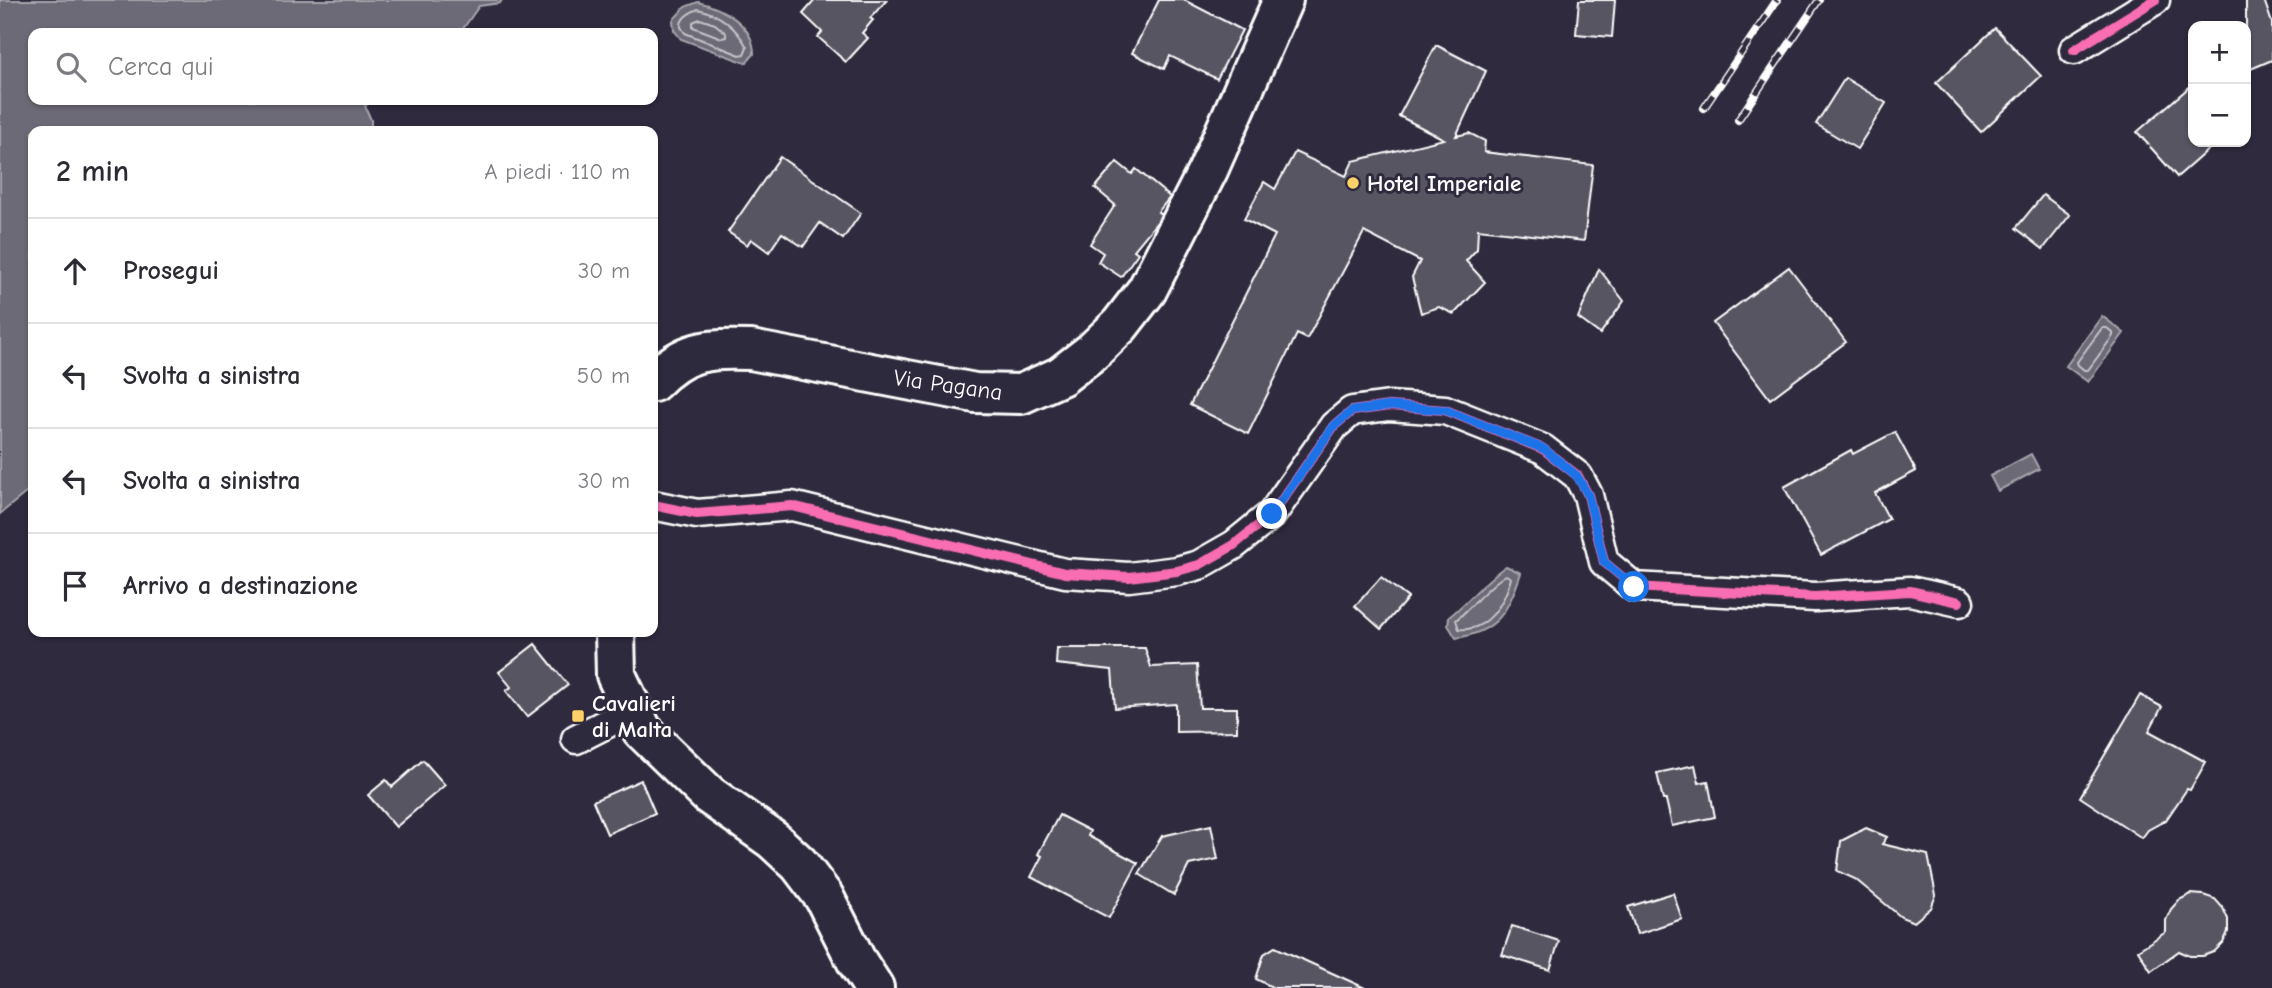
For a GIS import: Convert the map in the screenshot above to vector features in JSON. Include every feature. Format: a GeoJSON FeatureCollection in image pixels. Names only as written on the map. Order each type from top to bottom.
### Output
{"type":"FeatureCollection","features":[{"type":"Feature","properties":{"kind":"main road","name":"Via Pagana"},"geometry":{"type":"LineString","coordinates":[[658,378],[685,356],[720,349],[751,350],[975,393],[1021,394],[1061,376],[1093,352],[1120,326],[1147,290],[1208,170],[1283,0]]}},
{"type":"Feature","properties":{"kind":"main road"},"geometry":{"type":"LineString","coordinates":[[615,637],[616,676],[642,730],[709,794],[773,840],[799,864],[824,897],[856,960],[874,988]]}},
{"type":"Feature","properties":{"kind":"street"},"geometry":{"type":"LineString","coordinates":[[2074,50],[2155,0]]}},
{"type":"Feature","properties":{"kind":"street"},"geometry":{"type":"LineString","coordinates":[[658,506],[698,514],[792,506],[1065,573],[1129,577],[1177,571],[1199,565],[1234,545],[1272,514],[1334,426],[1352,411],[1389,406],[1445,410],[1544,449],[1577,476],[1588,495],[1604,562],[1634,587],[1815,597],[1910,591],[1959,602]]}},
{"type":"Feature","properties":{"kind":"street"},"geometry":{"type":"LineString","coordinates":[[576,739],[633,709]]}},
{"type":"Feature","properties":{"kind":"water"},"geometry":{"type":"Polygon","coordinates":[[[0,0],[502,0],[500,3],[479,6],[464,28],[28,28],[28,105],[366,105],[371,126],[28,126],[28,491],[0,514],[0,0]]]}},
{"type":"Feature","properties":{"kind":"water"},"geometry":{"type":"Polygon","coordinates":[[[698,2],[727,13],[743,26],[753,44],[754,54],[746,63],[681,39],[674,30],[673,20],[685,7],[698,2]]]}},
{"type":"Feature","properties":{"kind":"water"},"geometry":{"type":"Polygon","coordinates":[[[2102,316],[2124,333],[2088,382],[2066,366],[2102,316]]]}},
{"type":"Feature","properties":{"kind":"water"},"geometry":{"type":"Polygon","coordinates":[[[2031,454],[2039,469],[1998,491],[1990,476],[2031,454]]]}},
{"type":"Feature","properties":{"kind":"water"},"geometry":{"type":"Polygon","coordinates":[[[1506,566],[1521,573],[1512,598],[1500,617],[1482,631],[1456,638],[1448,625],[1449,617],[1506,566]]]}},
{"type":"Feature","properties":{"kind":"building"},"geometry":{"type":"Polygon","coordinates":[[[815,0],[887,0],[870,18],[873,20],[862,33],[868,38],[846,62],[818,37],[822,32],[803,14],[815,0]]]}},
{"type":"Feature","properties":{"kind":"building"},"geometry":{"type":"Polygon","coordinates":[[[1159,0],[1184,0],[1242,30],[1217,79],[1170,56],[1164,69],[1132,53],[1159,0]]]}},
{"type":"Feature","properties":{"kind":"building"},"geometry":{"type":"Polygon","coordinates":[[[1579,0],[1615,0],[1612,37],[1576,34],[1579,0]]]}},
{"type":"Feature","properties":{"kind":"building"},"geometry":{"type":"Polygon","coordinates":[[[2246,0],[2264,0],[2272,23],[2272,60],[2251,69],[2251,21],[2246,21],[2246,0]]]}},
{"type":"Feature","properties":{"kind":"building"},"geometry":{"type":"Polygon","coordinates":[[[1995,28],[2041,76],[1981,132],[1936,83],[1995,28]]]}},
{"type":"Feature","properties":{"kind":"building"},"geometry":{"type":"Polygon","coordinates":[[[1436,45],[1486,71],[1456,136],[1469,133],[1485,141],[1484,152],[1593,165],[1584,241],[1478,229],[1477,249],[1466,261],[1485,282],[1454,314],[1439,307],[1421,313],[1412,277],[1420,261],[1364,232],[1307,339],[1297,334],[1248,434],[1190,405],[1275,235],[1244,219],[1264,182],[1275,189],[1295,152],[1346,176],[1353,161],[1444,139],[1399,116],[1436,45]]]}},
{"type":"Feature","properties":{"kind":"building"},"geometry":{"type":"Polygon","coordinates":[[[1845,78],[1886,103],[1857,149],[1816,124],[1845,78]]]}},
{"type":"Feature","properties":{"kind":"building"},"geometry":{"type":"Polygon","coordinates":[[[2188,88],[2188,147],[2211,147],[2177,177],[2137,132],[2188,88]]]}},
{"type":"Feature","properties":{"kind":"building"},"geometry":{"type":"Polygon","coordinates":[[[780,157],[861,213],[843,239],[820,223],[803,247],[782,233],[769,252],[751,239],[747,245],[728,232],[780,157]]]}},
{"type":"Feature","properties":{"kind":"building"},"geometry":{"type":"Polygon","coordinates":[[[1117,162],[1132,174],[1136,169],[1170,197],[1158,212],[1161,214],[1158,221],[1134,250],[1138,253],[1121,277],[1098,262],[1103,253],[1090,244],[1115,205],[1095,188],[1117,162]]]}},
{"type":"Feature","properties":{"kind":"building"},"geometry":{"type":"Polygon","coordinates":[[[2043,195],[2070,215],[2043,249],[2016,228],[2043,195]]]}},
{"type":"Feature","properties":{"kind":"building"},"geometry":{"type":"Polygon","coordinates":[[[1789,267],[1846,342],[1770,399],[1713,323],[1789,267]]]}},
{"type":"Feature","properties":{"kind":"building"},"geometry":{"type":"Polygon","coordinates":[[[1599,269],[1624,301],[1600,334],[1578,318],[1599,269]]]}},
{"type":"Feature","properties":{"kind":"building"},"geometry":{"type":"Polygon","coordinates":[[[1895,432],[1916,471],[1875,493],[1889,519],[1821,555],[1784,487],[1851,450],[1853,454],[1895,432]]]}},
{"type":"Feature","properties":{"kind":"building"},"geometry":{"type":"Polygon","coordinates":[[[1381,577],[1408,598],[1381,629],[1355,606],[1381,577]]]}},
{"type":"Feature","properties":{"kind":"building"},"geometry":{"type":"Polygon","coordinates":[[[535,644],[568,685],[527,717],[506,691],[511,687],[499,672],[535,644]]]}},
{"type":"Feature","properties":{"kind":"building"},"geometry":{"type":"Polygon","coordinates":[[[1057,648],[1145,648],[1151,667],[1197,665],[1200,708],[1237,708],[1237,731],[1176,732],[1176,704],[1115,708],[1112,670],[1056,664],[1057,648]]]}},
{"type":"Feature","properties":{"kind":"building"},"geometry":{"type":"Polygon","coordinates":[[[2140,695],[2162,707],[2149,731],[2206,762],[2190,790],[2187,789],[2166,820],[2148,830],[2142,838],[2080,797],[2140,695]]]}},
{"type":"Feature","properties":{"kind":"building"},"geometry":{"type":"Polygon","coordinates":[[[423,760],[445,785],[396,827],[368,795],[386,780],[392,787],[423,760]]]}},
{"type":"Feature","properties":{"kind":"building"},"geometry":{"type":"Polygon","coordinates":[[[1695,765],[1699,783],[1708,781],[1715,817],[1672,826],[1657,773],[1695,765]]]}},
{"type":"Feature","properties":{"kind":"building"},"geometry":{"type":"Polygon","coordinates":[[[641,780],[655,813],[607,834],[593,801],[641,780]]]}},
{"type":"Feature","properties":{"kind":"building"},"geometry":{"type":"Polygon","coordinates":[[[1059,815],[1090,831],[1088,836],[1138,863],[1109,918],[1031,877],[1042,856],[1038,854],[1059,815]]]}},
{"type":"Feature","properties":{"kind":"building"},"geometry":{"type":"Polygon","coordinates":[[[1211,825],[1218,859],[1189,865],[1174,895],[1139,874],[1162,836],[1211,825]]]}},
{"type":"Feature","properties":{"kind":"building"},"geometry":{"type":"Polygon","coordinates":[[[1866,828],[1887,837],[1882,844],[1928,855],[1936,895],[1931,908],[1914,922],[1901,917],[1855,879],[1837,871],[1841,841],[1866,828]]]}},
{"type":"Feature","properties":{"kind":"building"},"geometry":{"type":"Polygon","coordinates":[[[1673,893],[1682,919],[1637,934],[1628,907],[1673,893]]]}},
{"type":"Feature","properties":{"kind":"building"},"geometry":{"type":"Polygon","coordinates":[[[2191,894],[2215,899],[2223,908],[2228,919],[2228,932],[2223,943],[2214,952],[2203,956],[2190,956],[2179,951],[2151,971],[2138,950],[2166,932],[2166,920],[2171,909],[2179,900],[2191,894]]]}},
{"type":"Feature","properties":{"kind":"building"},"geometry":{"type":"Polygon","coordinates":[[[1512,926],[1559,941],[1550,970],[1502,955],[1512,926]]]}},
{"type":"Feature","properties":{"kind":"building"},"geometry":{"type":"Polygon","coordinates":[[[1275,947],[1365,988],[1274,988],[1256,979],[1264,954],[1275,947]]]}},
{"type":"Feature","properties":{"kind":"railway"},"geometry":{"type":"LineString","coordinates":[[1704,108],[1777,0]]}},
{"type":"Feature","properties":{"kind":"railway"},"geometry":{"type":"LineString","coordinates":[[1738,120],[1819,0]]}},
{"type":"Feature","properties":{"kind":"cycle path"},"geometry":{"type":"LineString","coordinates":[[2074,50],[2155,0]]}},
{"type":"Feature","properties":{"kind":"cycle path"},"geometry":{"type":"LineString","coordinates":[[658,506],[697,514],[792,506],[1065,573],[1129,577],[1177,571],[1199,565],[1234,545],[1272,514],[1334,426],[1352,411],[1389,406],[1445,410],[1543,449],[1578,476],[1588,495],[1604,562],[1634,587],[1815,597],[1910,591],[1959,602]]}},
{"type":"Feature","properties":{"kind":"place","name":"Hotel Imperiale"},"geometry":{"type":"Point","coordinates":[1353,183]}},
{"type":"Feature","properties":{"kind":"place","name":"Cavalieri di Malta"},"geometry":{"type":"Point","coordinates":[578,716]}},
{"type":"Feature","properties":{"kind":"route"},"geometry":{"type":"LineString","coordinates":[[1272,514],[1334,426],[1352,411],[1389,406],[1445,410],[1544,449],[1577,476],[1588,495],[1604,562],[1634,587]]}}]}
